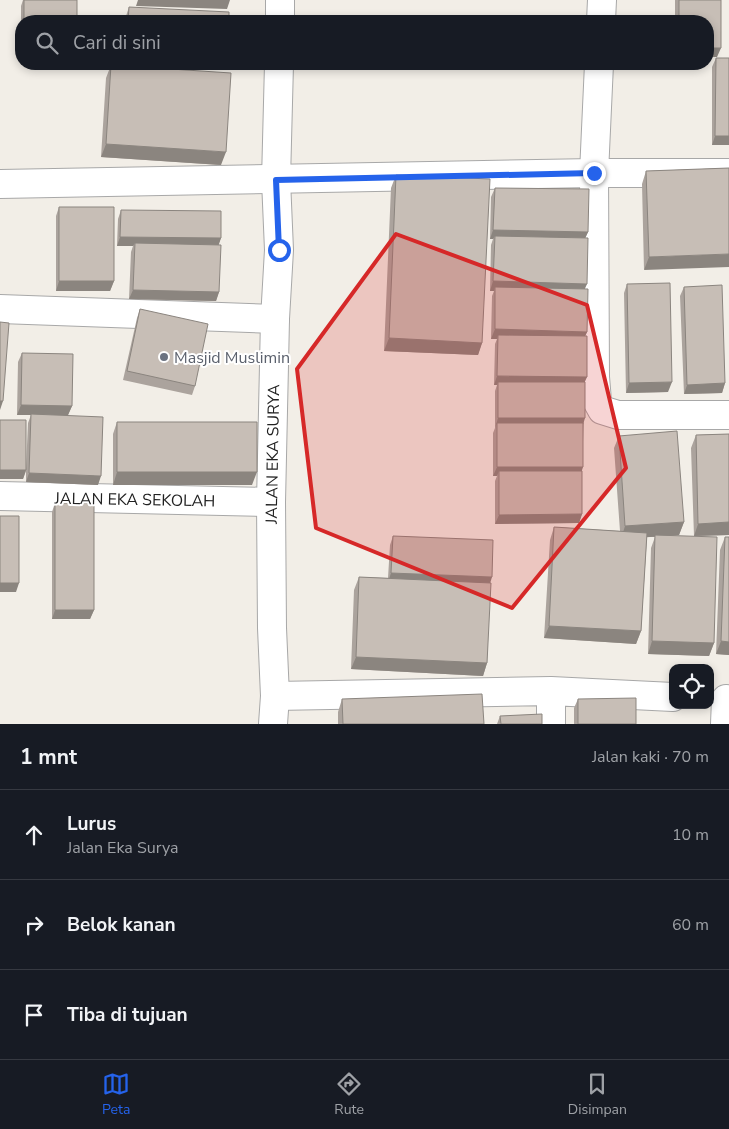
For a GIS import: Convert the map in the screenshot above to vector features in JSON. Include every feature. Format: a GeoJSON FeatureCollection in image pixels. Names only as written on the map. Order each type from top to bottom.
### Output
{"type":"FeatureCollection","features":[{"type":"Feature","properties":{"kind":"street"},"geometry":{"type":"LineString","coordinates":[[280,0],[280,15]]}},
{"type":"Feature","properties":{"kind":"street"},"geometry":{"type":"LineString","coordinates":[[601,15],[602,0]]}},
{"type":"Feature","properties":{"kind":"street","name":"JALAN EKA SURYA"},"geometry":{"type":"LineString","coordinates":[[273,724],[275,696],[272,628],[271,502],[275,319],[279,250],[276,180],[279,70]]}},
{"type":"Feature","properties":{"kind":"street"},"geometry":{"type":"LineString","coordinates":[[599,70],[594,173],[595,378],[597,400],[602,410],[618,415],[729,415]]}},
{"type":"Feature","properties":{"kind":"street"},"geometry":{"type":"LineString","coordinates":[[0,184],[594,173],[729,173]]}},
{"type":"Feature","properties":{"kind":"street"},"geometry":{"type":"LineString","coordinates":[[0,309],[275,319]]}},
{"type":"Feature","properties":{"kind":"street","name":"JALAN EKA SEKOLAH"},"geometry":{"type":"LineString","coordinates":[[0,496],[271,502]]}},
{"type":"Feature","properties":{"kind":"street"},"geometry":{"type":"LineString","coordinates":[[275,696],[551,691],[669,697]]}},
{"type":"Feature","properties":{"kind":"street"},"geometry":{"type":"LineString","coordinates":[[551,691],[551,724]]}},
{"type":"Feature","properties":{"kind":"highlighted area"},"geometry":{"type":"Polygon","coordinates":[[[396,234],[587,305],[626,468],[512,608],[316,528],[297,369],[396,234]]]}},
{"type":"Feature","properties":{"kind":"building"},"geometry":{"type":"Polygon","coordinates":[[[24,0],[77,0],[77,15],[24,15],[24,0]]]}},
{"type":"Feature","properties":{"kind":"building"},"geometry":{"type":"Polygon","coordinates":[[[679,0],[721,0],[721,48],[714,48],[714,15],[679,15],[679,0]]]}},
{"type":"Feature","properties":{"kind":"building"},"geometry":{"type":"Polygon","coordinates":[[[129,7],[229,12],[229,15],[128,15],[129,7]]]}},
{"type":"Feature","properties":{"kind":"building"},"geometry":{"type":"Polygon","coordinates":[[[716,58],[729,58],[729,136],[715,136],[716,58]]]}},
{"type":"Feature","properties":{"kind":"building"},"geometry":{"type":"Polygon","coordinates":[[[111,70],[186,70],[231,73],[226,152],[106,144],[111,70]]]}},
{"type":"Feature","properties":{"kind":"building"},"geometry":{"type":"Polygon","coordinates":[[[729,168],[729,254],[649,257],[646,171],[729,168]]]}},
{"type":"Feature","properties":{"kind":"building"},"geometry":{"type":"Polygon","coordinates":[[[396,175],[490,179],[482,343],[389,338],[396,175]]]}},
{"type":"Feature","properties":{"kind":"building"},"geometry":{"type":"Polygon","coordinates":[[[495,188],[589,189],[588,232],[493,230],[495,188]]]}},
{"type":"Feature","properties":{"kind":"building"},"geometry":{"type":"Polygon","coordinates":[[[59,207],[114,207],[114,281],[59,281],[59,207]]]}},
{"type":"Feature","properties":{"kind":"building"},"geometry":{"type":"Polygon","coordinates":[[[121,210],[221,211],[221,238],[120,237],[121,210]]]}},
{"type":"Feature","properties":{"kind":"building"},"geometry":{"type":"Polygon","coordinates":[[[495,236],[588,238],[587,284],[493,281],[495,236]]]}},
{"type":"Feature","properties":{"kind":"building"},"geometry":{"type":"Polygon","coordinates":[[[135,243],[221,245],[219,292],[133,290],[135,243]]]}},
{"type":"Feature","properties":{"kind":"building"},"geometry":{"type":"Polygon","coordinates":[[[670,283],[672,382],[629,383],[627,284],[670,283]]]}},
{"type":"Feature","properties":{"kind":"building"},"geometry":{"type":"Polygon","coordinates":[[[722,285],[725,383],[687,385],[684,287],[722,285]]]}},
{"type":"Feature","properties":{"kind":"building"},"geometry":{"type":"Polygon","coordinates":[[[495,287],[588,289],[587,332],[495,329],[495,287]]]}},
{"type":"Feature","properties":{"kind":"building","name":"Masjid Muslimin"},"geometry":{"type":"Polygon","coordinates":[[[140,309],[208,324],[195,386],[127,371],[140,309]]]}},
{"type":"Feature","properties":{"kind":"building"},"geometry":{"type":"Polygon","coordinates":[[[0,322],[9,323],[3,401],[0,401],[0,322]]]}},
{"type":"Feature","properties":{"kind":"building"},"geometry":{"type":"Polygon","coordinates":[[[498,335],[587,336],[587,377],[497,376],[498,335]]]}},
{"type":"Feature","properties":{"kind":"building"},"geometry":{"type":"Polygon","coordinates":[[[22,353],[73,354],[72,406],[21,405],[22,353]]]}},
{"type":"Feature","properties":{"kind":"building"},"geometry":{"type":"Polygon","coordinates":[[[498,382],[585,382],[585,418],[498,418],[498,382]]]}},
{"type":"Feature","properties":{"kind":"building"},"geometry":{"type":"Polygon","coordinates":[[[31,414],[103,417],[101,476],[29,473],[31,414]]]}},
{"type":"Feature","properties":{"kind":"building"},"geometry":{"type":"Polygon","coordinates":[[[0,420],[26,420],[26,470],[0,470],[0,420]]]}},
{"type":"Feature","properties":{"kind":"building"},"geometry":{"type":"Polygon","coordinates":[[[117,422],[257,422],[257,472],[117,472],[117,422]]]}},
{"type":"Feature","properties":{"kind":"building"},"geometry":{"type":"Polygon","coordinates":[[[497,423],[583,423],[583,467],[497,467],[497,423]]]}},
{"type":"Feature","properties":{"kind":"building"},"geometry":{"type":"Polygon","coordinates":[[[677,431],[684,522],[625,526],[619,436],[677,431]]]}},
{"type":"Feature","properties":{"kind":"building"},"geometry":{"type":"Polygon","coordinates":[[[729,434],[729,522],[698,524],[696,435],[729,434]]]}},
{"type":"Feature","properties":{"kind":"building"},"geometry":{"type":"Polygon","coordinates":[[[499,471],[582,471],[582,514],[499,515],[499,471]]]}},
{"type":"Feature","properties":{"kind":"building"},"geometry":{"type":"Polygon","coordinates":[[[55,503],[94,503],[94,610],[55,610],[55,503]]]}},
{"type":"Feature","properties":{"kind":"building"},"geometry":{"type":"Polygon","coordinates":[[[0,516],[19,516],[19,583],[0,583],[0,516]]]}},
{"type":"Feature","properties":{"kind":"building"},"geometry":{"type":"Polygon","coordinates":[[[554,527],[647,533],[641,631],[549,626],[554,527]]]}},
{"type":"Feature","properties":{"kind":"building"},"geometry":{"type":"Polygon","coordinates":[[[655,535],[717,537],[714,643],[652,641],[655,535]]]}},
{"type":"Feature","properties":{"kind":"building"},"geometry":{"type":"Polygon","coordinates":[[[393,536],[493,540],[492,577],[391,573],[393,536]]]}},
{"type":"Feature","properties":{"kind":"building"},"geometry":{"type":"Polygon","coordinates":[[[725,537],[729,537],[729,642],[721,641],[725,537]]]}},
{"type":"Feature","properties":{"kind":"building"},"geometry":{"type":"Polygon","coordinates":[[[359,577],[491,583],[487,663],[356,657],[359,577]]]}},
{"type":"Feature","properties":{"kind":"building"},"geometry":{"type":"Polygon","coordinates":[[[482,694],[484,724],[343,724],[342,699],[482,694]]]}},
{"type":"Feature","properties":{"kind":"building"},"geometry":{"type":"Polygon","coordinates":[[[636,698],[636,724],[578,724],[578,699],[636,698]]]}},
{"type":"Feature","properties":{"kind":"building"},"geometry":{"type":"Polygon","coordinates":[[[542,714],[542,724],[501,724],[500,716],[542,714]]]}},
{"type":"Feature","properties":{"kind":"place","name":"Masjid Muslimin"},"geometry":{"type":"Point","coordinates":[164,357]}},
{"type":"Feature","properties":{"kind":"route"},"geometry":{"type":"LineString","coordinates":[[279,250],[276,180],[594,173]]}}]}
